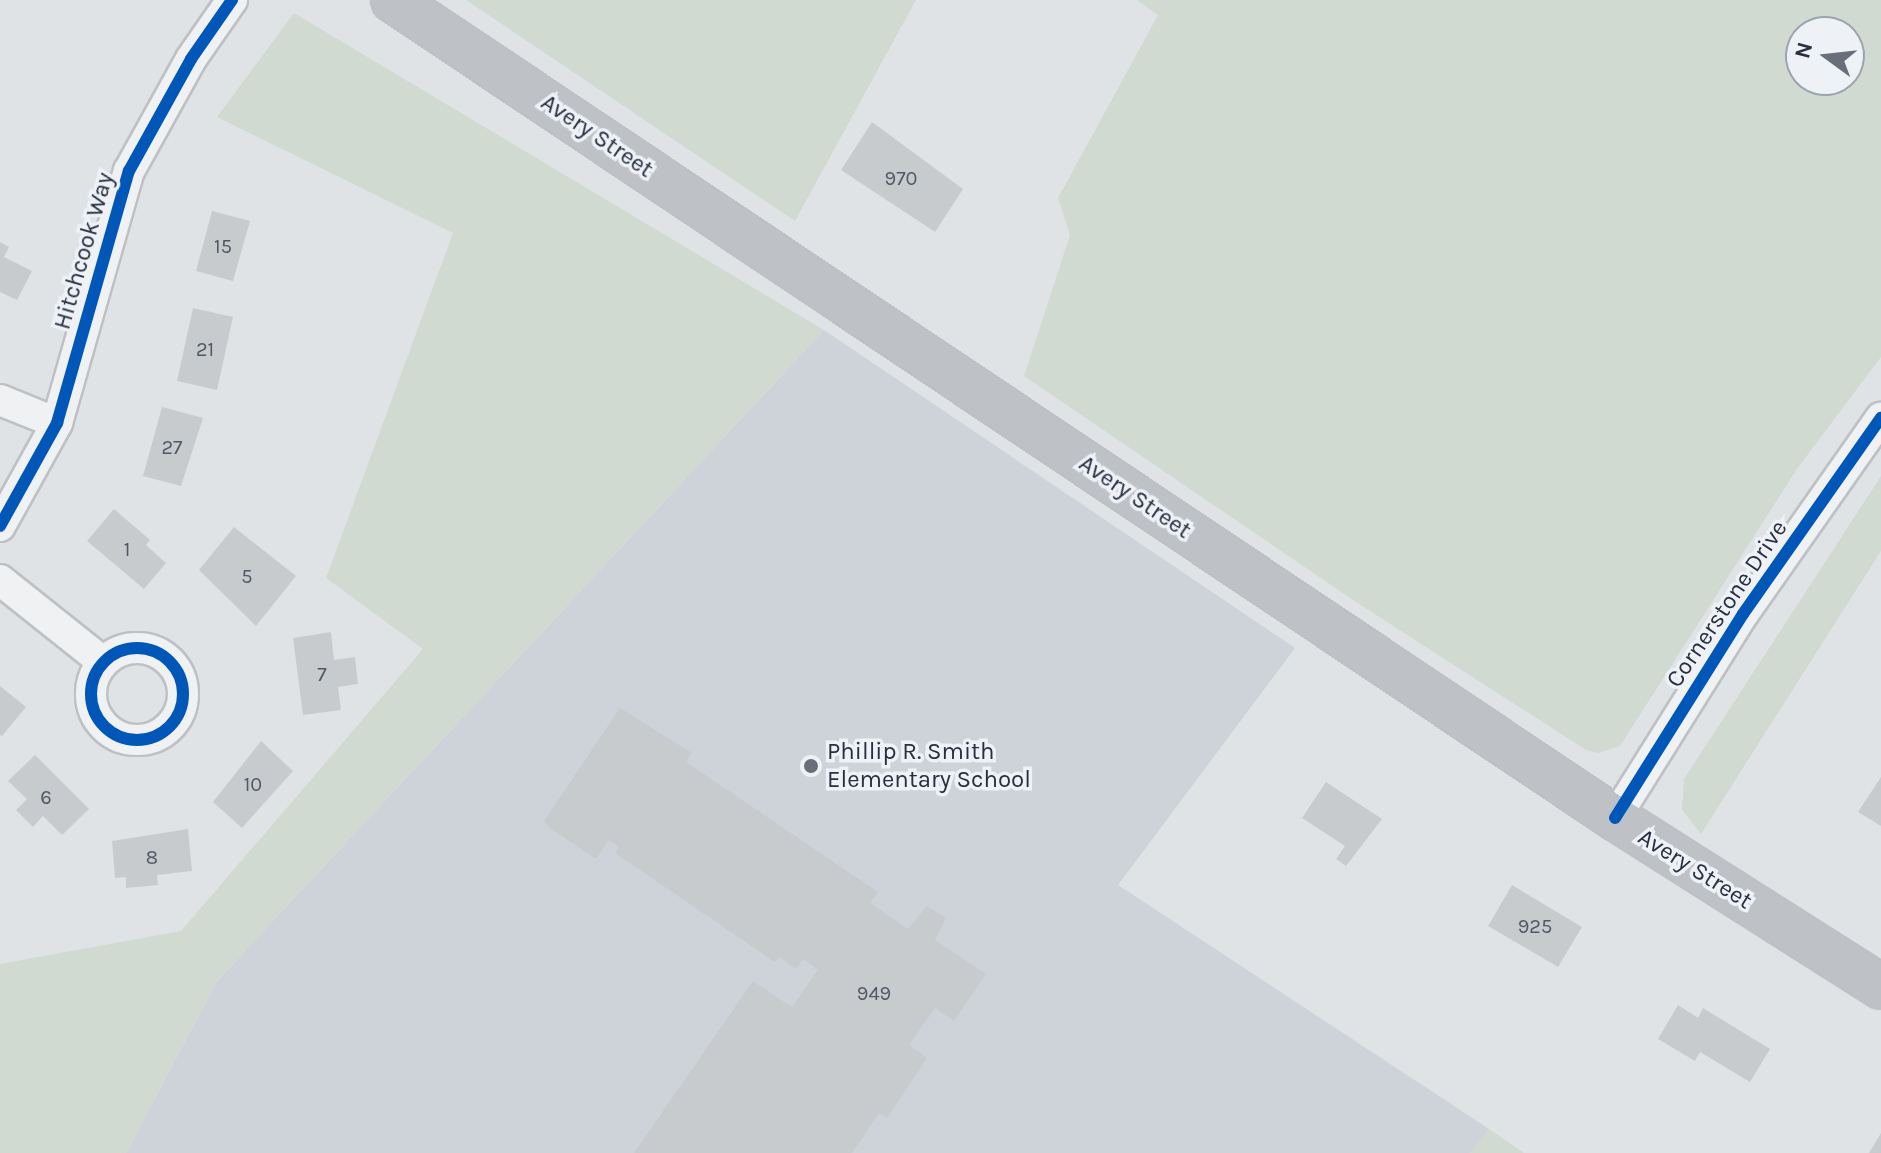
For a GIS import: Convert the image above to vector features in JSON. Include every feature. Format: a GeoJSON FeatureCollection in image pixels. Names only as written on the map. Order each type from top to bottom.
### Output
{"type":"FeatureCollection","features":[{"type":"Feature","properties":{"kind":"main road","name":"Avery Street"},"geometry":{"type":"LineString","coordinates":[[393,0],[1615,818],[1881,987]]}},
{"type":"Feature","properties":{"kind":"street","name":"Hitchcook Way"},"geometry":{"type":"LineString","coordinates":[[0,526],[57,423],[129,171],[191,59],[232,0]]}},
{"type":"Feature","properties":{"kind":"street"},"geometry":{"type":"LineString","coordinates":[[0,400],[57,423]]}},
{"type":"Feature","properties":{"kind":"street","name":"Cornerstone Drive"},"geometry":{"type":"LineString","coordinates":[[1615,818],[1743,614],[1881,418]]}},
{"type":"Feature","properties":{"kind":"street"},"geometry":{"type":"LineString","coordinates":[[0,580],[103,662]]}},
{"type":"Feature","properties":{"kind":"shaded area"},"geometry":{"type":"Polygon","coordinates":[[[466,0],[916,0],[795,221],[466,0]]]}},
{"type":"Feature","properties":{"kind":"shaded area"},"geometry":{"type":"Polygon","coordinates":[[[1137,0],[1881,0],[1881,357],[1797,469],[1620,746],[1598,753],[1586,750],[1356,602],[1024,376],[1070,235],[1058,198],[1158,15],[1137,0]]]}},
{"type":"Feature","properties":{"kind":"shaded area"},"geometry":{"type":"Polygon","coordinates":[[[294,13],[824,330],[217,981],[126,1153],[0,1153],[0,964],[181,931],[423,649],[326,578],[453,233],[217,117],[294,13]]]}},
{"type":"Feature","properties":{"kind":"shaded area","name":"Phillip R. Smith Elementary School"},"geometry":{"type":"Polygon","coordinates":[[[824,330],[1295,648],[1118,885],[1489,1129],[1470,1153],[126,1153],[217,981],[824,330]]]}},
{"type":"Feature","properties":{"kind":"shaded area"},"geometry":{"type":"Polygon","coordinates":[[[1881,476],[1881,551],[1701,834],[1682,810],[1684,779],[1881,476]]]}},
{"type":"Feature","properties":{"kind":"shaded area"},"geometry":{"type":"Polygon","coordinates":[[[1489,1129],[1524,1153],[1470,1153],[1489,1129]]]}},
{"type":"Feature","properties":{"kind":"building"},"geometry":{"type":"Polygon","coordinates":[[[872,122],[963,189],[935,232],[841,170],[872,122]]]}},
{"type":"Feature","properties":{"kind":"building"},"geometry":{"type":"Polygon","coordinates":[[[212,211],[250,221],[233,281],[196,271],[212,211]]]}},
{"type":"Feature","properties":{"kind":"building"},"geometry":{"type":"Polygon","coordinates":[[[0,242],[9,247],[4,257],[32,271],[17,300],[0,292],[0,242]]]}},
{"type":"Feature","properties":{"kind":"building"},"geometry":{"type":"Polygon","coordinates":[[[193,308],[233,317],[217,390],[177,381],[193,308]]]}},
{"type":"Feature","properties":{"kind":"building"},"geometry":{"type":"Polygon","coordinates":[[[162,407],[203,418],[181,486],[143,476],[162,407]]]}},
{"type":"Feature","properties":{"kind":"building"},"geometry":{"type":"Polygon","coordinates":[[[114,509],[150,540],[146,545],[166,563],[144,589],[87,541],[114,509]]]}},
{"type":"Feature","properties":{"kind":"building"},"geometry":{"type":"Polygon","coordinates":[[[234,527],[296,576],[256,626],[199,570],[234,527]]]}},
{"type":"Feature","properties":{"kind":"building"},"geometry":{"type":"Polygon","coordinates":[[[331,632],[334,660],[355,657],[358,684],[338,687],[341,710],[303,715],[293,638],[331,632]]]}},
{"type":"Feature","properties":{"kind":"building"},"geometry":{"type":"Polygon","coordinates":[[[0,686],[26,707],[2,736],[0,735],[0,686]]]}},
{"type":"Feature","properties":{"kind":"building"},"geometry":{"type":"Polygon","coordinates":[[[620,708],[692,753],[686,762],[878,892],[870,903],[908,929],[927,906],[946,918],[935,940],[986,974],[954,1021],[935,1008],[909,1045],[927,1058],[887,1118],[879,1113],[852,1153],[634,1153],[753,981],[792,1007],[818,970],[803,959],[796,969],[779,957],[775,962],[615,853],[619,847],[609,840],[596,859],[544,821],[620,708]]]}},
{"type":"Feature","properties":{"kind":"building"},"geometry":{"type":"Polygon","coordinates":[[[261,741],[293,771],[242,828],[213,802],[261,741]]]}},
{"type":"Feature","properties":{"kind":"building"},"geometry":{"type":"Polygon","coordinates":[[[35,755],[89,809],[62,835],[43,816],[33,827],[16,810],[27,799],[8,781],[35,755]]]}},
{"type":"Feature","properties":{"kind":"building"},"geometry":{"type":"Polygon","coordinates":[[[1881,777],[1881,826],[1858,812],[1881,777]]]}},
{"type":"Feature","properties":{"kind":"building"},"geometry":{"type":"Polygon","coordinates":[[[1326,782],[1382,819],[1346,866],[1336,859],[1345,846],[1302,818],[1326,782]]]}},
{"type":"Feature","properties":{"kind":"building"},"geometry":{"type":"Polygon","coordinates":[[[188,829],[192,871],[157,875],[158,885],[126,888],[126,877],[115,878],[112,841],[188,829]]]}},
{"type":"Feature","properties":{"kind":"building"},"geometry":{"type":"Polygon","coordinates":[[[1512,885],[1582,927],[1558,967],[1488,926],[1512,885]]]}},
{"type":"Feature","properties":{"kind":"building"},"geometry":{"type":"Polygon","coordinates":[[[1678,1005],[1698,1018],[1703,1008],[1770,1049],[1750,1082],[1700,1052],[1695,1061],[1658,1039],[1678,1005]]]}},
{"type":"Feature","properties":{"kind":"building"},"geometry":{"type":"Polygon","coordinates":[[[1881,1133],[1881,1153],[1869,1153],[1881,1133]]]}},
{"type":"Feature","properties":{"kind":"cycle path"},"geometry":{"type":"LineString","coordinates":[[0,526],[57,423],[129,171],[191,59],[232,0]]}},
{"type":"Feature","properties":{"kind":"cycle path"},"geometry":{"type":"LineString","coordinates":[[1615,818],[1743,614],[1881,418]]}},
{"type":"Feature","properties":{"kind":"cycle path"},"geometry":{"type":"LineString","coordinates":[[137,648],[154,652],[169,662],[179,677],[183,694],[179,711],[169,726],[154,736],[137,740],[120,736],[105,726],[95,711],[91,694],[95,677],[105,662],[120,652],[137,648]]}},
{"type":"Feature","properties":{"kind":"place","name":"Phillip R. Smith Elementary School"},"geometry":{"type":"Point","coordinates":[811,766]}}]}
